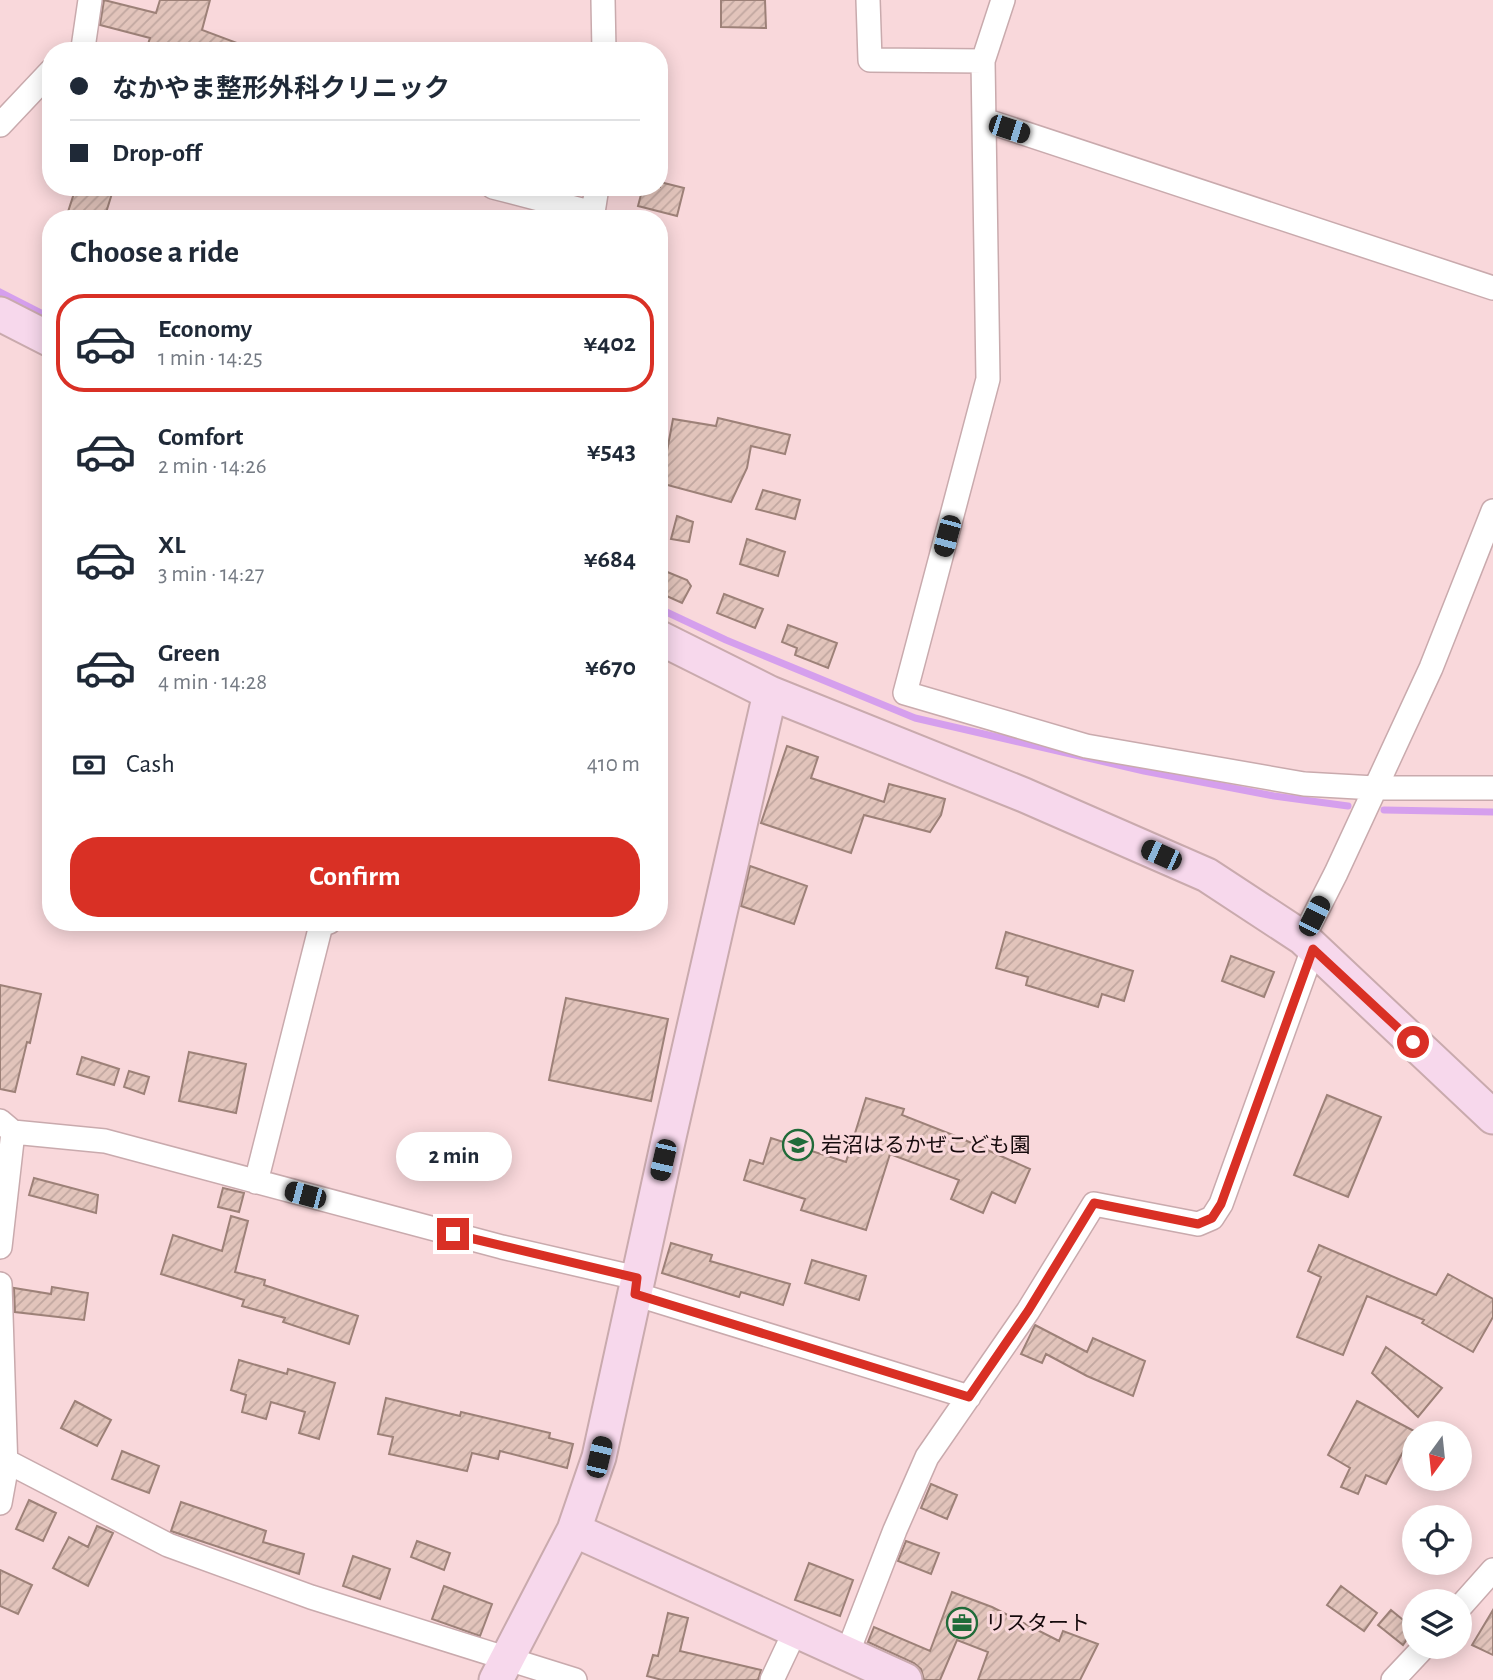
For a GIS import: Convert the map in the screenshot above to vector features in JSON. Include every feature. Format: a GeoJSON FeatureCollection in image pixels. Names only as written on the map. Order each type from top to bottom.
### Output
{"type":"FeatureCollection","features":[{"type":"Feature","properties":{"kind":"street"},"geometry":{"type":"LineString","coordinates":[[86,42],[90,0]]}},
{"type":"Feature","properties":{"kind":"street"},"geometry":{"type":"LineString","coordinates":[[603,0],[604,42]]}},
{"type":"Feature","properties":{"kind":"street"},"geometry":{"type":"LineString","coordinates":[[868,0],[870,60],[983,61]]}},
{"type":"Feature","properties":{"kind":"street"},"geometry":{"type":"LineString","coordinates":[[1003,0],[983,61],[989,379],[905,693],[1086,746],[1304,784],[1375,788],[1493,788]]}},
{"type":"Feature","properties":{"kind":"street"},"geometry":{"type":"LineString","coordinates":[[0,125],[42,81]]}},
{"type":"Feature","properties":{"kind":"street"},"geometry":{"type":"LineString","coordinates":[[984,120],[1493,288]]}},
{"type":"Feature","properties":{"kind":"street"},"geometry":{"type":"LineString","coordinates":[[524,196],[572,210]]}},
{"type":"Feature","properties":{"kind":"street"},"geometry":{"type":"LineString","coordinates":[[0,314],[42,336]]}},
{"type":"Feature","properties":{"kind":"street"},"geometry":{"type":"LineString","coordinates":[[848,1654],[895,1530],[927,1457],[1028,1311],[1094,1203],[1198,1224],[1212,1218],[1221,1204],[1308,944],[1375,788],[1431,668],[1493,513]]}},
{"type":"Feature","properties":{"kind":"street"},"geometry":{"type":"LineString","coordinates":[[668,642],[770,693],[1024,795],[1207,875],[1308,944],[1493,1117]]}},
{"type":"Feature","properties":{"kind":"street"},"geometry":{"type":"LineString","coordinates":[[502,1670],[574,1530],[599,1457],[770,693]]}},
{"type":"Feature","properties":{"kind":"street"},"geometry":{"type":"LineString","coordinates":[[256,1182],[319,931]]}},
{"type":"Feature","properties":{"kind":"street"},"geometry":{"type":"LineString","coordinates":[[0,1247],[7,1127],[105,1141],[502,1247],[636,1286],[969,1397]]}},
{"type":"Feature","properties":{"kind":"street"},"geometry":{"type":"LineString","coordinates":[[0,1284],[6,1461],[0,1503]]}},
{"type":"Feature","properties":{"kind":"street"},"geometry":{"type":"LineString","coordinates":[[6,1461],[168,1545],[502,1670],[575,1680]]}},
{"type":"Feature","properties":{"kind":"street"},"geometry":{"type":"LineString","coordinates":[[574,1530],[905,1680]]}},
{"type":"Feature","properties":{"kind":"street"},"geometry":{"type":"LineString","coordinates":[[1472,1594],[1493,1570]]}},
{"type":"Feature","properties":{"kind":"street"},"geometry":{"type":"LineString","coordinates":[[772,1680],[796,1629]]}},
{"type":"Feature","properties":{"kind":"street"},"geometry":{"type":"LineString","coordinates":[[1393,1680],[1413,1659]]}},
{"type":"Feature","properties":{"kind":"building"},"geometry":{"type":"Polygon","coordinates":[[[104,0],[156,13],[160,0],[210,0],[202,30],[234,42],[149,42],[150,38],[100,25],[104,0]]]}},
{"type":"Feature","properties":{"kind":"building"},"geometry":{"type":"Polygon","coordinates":[[[721,0],[765,0],[766,28],[721,27],[721,0]]]}},
{"type":"Feature","properties":{"kind":"building"},"geometry":{"type":"Polygon","coordinates":[[[668,184],[684,188],[677,216],[668,214],[668,210],[638,206],[641,196],[668,196],[668,184]]]}},
{"type":"Feature","properties":{"kind":"building"},"geometry":{"type":"Polygon","coordinates":[[[73,196],[111,196],[107,210],[69,210],[73,196]]]}},
{"type":"Feature","properties":{"kind":"building"},"geometry":{"type":"Polygon","coordinates":[[[718,418],[790,435],[785,454],[751,446],[747,468],[731,502],[668,485],[668,446],[673,419],[716,426],[718,418]]]}},
{"type":"Feature","properties":{"kind":"building"},"geometry":{"type":"Polygon","coordinates":[[[763,490],[800,500],[795,519],[756,509],[763,490]]]}},
{"type":"Feature","properties":{"kind":"building"},"geometry":{"type":"Polygon","coordinates":[[[677,516],[693,522],[689,542],[671,539],[677,516]]]}},
{"type":"Feature","properties":{"kind":"building"},"geometry":{"type":"Polygon","coordinates":[[[747,539],[785,552],[778,576],[740,564],[747,539]]]}},
{"type":"Feature","properties":{"kind":"building"},"geometry":{"type":"Polygon","coordinates":[[[668,572],[687,580],[691,586],[682,603],[668,597],[668,572]]]}},
{"type":"Feature","properties":{"kind":"building"},"geometry":{"type":"Polygon","coordinates":[[[724,594],[763,609],[755,628],[717,613],[724,594]]]}},
{"type":"Feature","properties":{"kind":"building"},"geometry":{"type":"Polygon","coordinates":[[[788,625],[837,643],[828,668],[795,655],[797,648],[782,642],[788,625]]]}},
{"type":"Feature","properties":{"kind":"building"},"geometry":{"type":"Polygon","coordinates":[[[787,746],[818,757],[811,778],[884,802],[889,784],[945,799],[941,815],[930,832],[864,815],[851,853],[761,823],[787,746]]]}},
{"type":"Feature","properties":{"kind":"building"},"geometry":{"type":"Polygon","coordinates":[[[750,866],[807,886],[794,924],[741,906],[750,866]]]}},
{"type":"Feature","properties":{"kind":"building"},"geometry":{"type":"Polygon","coordinates":[[[1006,932],[1133,971],[1124,1001],[1102,994],[1098,1007],[1026,985],[1028,977],[996,968],[1006,932]]]}},
{"type":"Feature","properties":{"kind":"building"},"geometry":{"type":"Polygon","coordinates":[[[1231,956],[1274,972],[1264,997],[1222,981],[1231,956]]]}},
{"type":"Feature","properties":{"kind":"building"},"geometry":{"type":"Polygon","coordinates":[[[0,985],[41,994],[15,1092],[0,1089],[0,985]]]}},
{"type":"Feature","properties":{"kind":"building"},"geometry":{"type":"Polygon","coordinates":[[[566,998],[668,1019],[651,1101],[549,1080],[566,998]]]}},
{"type":"Feature","properties":{"kind":"building"},"geometry":{"type":"Polygon","coordinates":[[[189,1052],[246,1064],[236,1113],[179,1101],[189,1052]]]}},
{"type":"Feature","properties":{"kind":"building"},"geometry":{"type":"Polygon","coordinates":[[[82,1057],[119,1069],[114,1085],[77,1074],[82,1057]]]}},
{"type":"Feature","properties":{"kind":"building"},"geometry":{"type":"Polygon","coordinates":[[[129,1071],[149,1077],[144,1094],[124,1087],[129,1071]]]}},
{"type":"Feature","properties":{"kind":"building"},"geometry":{"type":"Polygon","coordinates":[[[1327,1095],[1381,1117],[1348,1197],[1294,1175],[1327,1095]]]}},
{"type":"Feature","properties":{"kind":"building"},"geometry":{"type":"Polygon","coordinates":[[[866,1098],[904,1109],[902,1115],[1030,1169],[1015,1203],[992,1192],[983,1213],[951,1199],[959,1180],[890,1154],[866,1230],[801,1210],[805,1199],[744,1180],[750,1160],[763,1164],[771,1138],[846,1162],[866,1098]]]}},
{"type":"Feature","properties":{"kind":"building"},"geometry":{"type":"Polygon","coordinates":[[[34,1178],[98,1195],[96,1213],[29,1195],[34,1178]]]}},
{"type":"Feature","properties":{"kind":"building"},"geometry":{"type":"Polygon","coordinates":[[[223,1188],[244,1193],[239,1212],[218,1207],[223,1188]]]}},
{"type":"Feature","properties":{"kind":"building"},"geometry":{"type":"Polygon","coordinates":[[[231,1216],[248,1221],[235,1272],[265,1280],[264,1285],[358,1316],[349,1344],[283,1322],[285,1318],[242,1306],[244,1300],[161,1274],[173,1235],[222,1251],[231,1216]]]}},
{"type":"Feature","properties":{"kind":"building"},"geometry":{"type":"Polygon","coordinates":[[[671,1243],[712,1255],[710,1261],[790,1284],[783,1305],[741,1292],[739,1297],[662,1273],[671,1243]]]}},
{"type":"Feature","properties":{"kind":"building"},"geometry":{"type":"Polygon","coordinates":[[[1319,1245],[1436,1295],[1448,1274],[1493,1299],[1493,1317],[1473,1352],[1422,1323],[1424,1320],[1367,1296],[1343,1355],[1297,1337],[1321,1277],[1308,1271],[1319,1245]]]}},
{"type":"Feature","properties":{"kind":"building"},"geometry":{"type":"Polygon","coordinates":[[[812,1260],[866,1276],[859,1300],[805,1283],[812,1260]]]}},
{"type":"Feature","properties":{"kind":"building"},"geometry":{"type":"Polygon","coordinates":[[[52,1287],[88,1293],[84,1320],[15,1312],[14,1288],[51,1294],[52,1287]]]}},
{"type":"Feature","properties":{"kind":"building"},"geometry":{"type":"Polygon","coordinates":[[[1035,1325],[1087,1352],[1093,1338],[1145,1361],[1133,1396],[1046,1354],[1042,1363],[1021,1354],[1035,1325]]]}},
{"type":"Feature","properties":{"kind":"building"},"geometry":{"type":"Polygon","coordinates":[[[1386,1347],[1442,1388],[1418,1417],[1372,1373],[1386,1347]]]}},
{"type":"Feature","properties":{"kind":"building"},"geometry":{"type":"Polygon","coordinates":[[[239,1360],[287,1374],[288,1369],[335,1383],[319,1439],[299,1433],[305,1412],[271,1402],[266,1419],[242,1412],[246,1395],[231,1390],[239,1360]]]}},
{"type":"Feature","properties":{"kind":"building"},"geometry":{"type":"Polygon","coordinates":[[[386,1398],[460,1416],[461,1412],[550,1433],[549,1438],[573,1444],[567,1468],[500,1451],[498,1459],[472,1453],[467,1471],[389,1454],[393,1437],[378,1434],[386,1398]]]}},
{"type":"Feature","properties":{"kind":"building"},"geometry":{"type":"Polygon","coordinates":[[[75,1401],[111,1420],[97,1446],[61,1428],[75,1401]]]}},
{"type":"Feature","properties":{"kind":"building"},"geometry":{"type":"Polygon","coordinates":[[[1357,1401],[1402,1425],[1402,1454],[1386,1484],[1366,1475],[1358,1494],[1341,1487],[1350,1468],[1328,1455],[1357,1401]]]}},
{"type":"Feature","properties":{"kind":"building"},"geometry":{"type":"Polygon","coordinates":[[[122,1451],[159,1466],[149,1493],[112,1479],[122,1451]]]}},
{"type":"Feature","properties":{"kind":"building"},"geometry":{"type":"Polygon","coordinates":[[[931,1484],[957,1495],[947,1519],[921,1508],[931,1484]]]}},
{"type":"Feature","properties":{"kind":"building"},"geometry":{"type":"Polygon","coordinates":[[[29,1500],[56,1513],[43,1541],[16,1529],[29,1500]]]}},
{"type":"Feature","properties":{"kind":"building"},"geometry":{"type":"Polygon","coordinates":[[[181,1502],[266,1531],[263,1542],[304,1554],[299,1574],[171,1531],[181,1502]]]}},
{"type":"Feature","properties":{"kind":"building"},"geometry":{"type":"Polygon","coordinates":[[[97,1526],[113,1533],[88,1586],[53,1568],[69,1537],[88,1547],[97,1526]]]}},
{"type":"Feature","properties":{"kind":"building"},"geometry":{"type":"Polygon","coordinates":[[[417,1541],[450,1553],[444,1570],[411,1557],[417,1541]]]}},
{"type":"Feature","properties":{"kind":"building"},"geometry":{"type":"Polygon","coordinates":[[[906,1541],[939,1553],[931,1574],[898,1561],[906,1541]]]}},
{"type":"Feature","properties":{"kind":"building"},"geometry":{"type":"Polygon","coordinates":[[[353,1556],[390,1569],[380,1599],[343,1586],[353,1556]]]}},
{"type":"Feature","properties":{"kind":"building"},"geometry":{"type":"Polygon","coordinates":[[[809,1563],[853,1580],[840,1616],[795,1600],[809,1563]]]}},
{"type":"Feature","properties":{"kind":"building"},"geometry":{"type":"Polygon","coordinates":[[[0,1570],[32,1585],[18,1614],[0,1606],[0,1570]]]}},
{"type":"Feature","properties":{"kind":"building"},"geometry":{"type":"Polygon","coordinates":[[[444,1586],[492,1604],[480,1636],[432,1619],[444,1586]]]}},
{"type":"Feature","properties":{"kind":"building"},"geometry":{"type":"Polygon","coordinates":[[[1341,1586],[1377,1613],[1364,1631],[1327,1605],[1341,1586]]]}},
{"type":"Feature","properties":{"kind":"building"},"geometry":{"type":"Polygon","coordinates":[[[952,1592],[992,1607],[1059,1641],[1063,1631],[1098,1644],[1080,1680],[978,1680],[988,1652],[957,1640],[940,1680],[924,1680],[921,1669],[914,1663],[868,1642],[874,1627],[930,1651],[952,1592]]]}},
{"type":"Feature","properties":{"kind":"building"},"geometry":{"type":"Polygon","coordinates":[[[1391,1610],[1402,1619],[1402,1644],[1378,1625],[1391,1610]]]}},
{"type":"Feature","properties":{"kind":"building"},"geometry":{"type":"Polygon","coordinates":[[[1493,1610],[1493,1655],[1472,1645],[1493,1610]]]}},
{"type":"Feature","properties":{"kind":"building"},"geometry":{"type":"Polygon","coordinates":[[[668,1613],[688,1618],[680,1651],[761,1670],[758,1680],[662,1680],[647,1676],[653,1655],[658,1656],[668,1613]]]}},
{"type":"Feature","properties":{"kind":"waterway"},"geometry":{"type":"LineString","coordinates":[[0,292],[42,313]]}},
{"type":"Feature","properties":{"kind":"waterway"},"geometry":{"type":"LineString","coordinates":[[668,613],[726,640],[915,718],[1144,771],[1274,796],[1348,806]]}},
{"type":"Feature","properties":{"kind":"waterway"},"geometry":{"type":"LineString","coordinates":[[1384,810],[1493,812]]}},
{"type":"Feature","properties":{"kind":"place","name":"岩沼はるかぜこども園"},"geometry":{"type":"Point","coordinates":[798,1145]}},
{"type":"Feature","properties":{"kind":"place","name":"リスタート"},"geometry":{"type":"Point","coordinates":[962,1623]}},
{"type":"Feature","properties":{"kind":"route"},"geometry":{"type":"LineString","coordinates":[[453,1234],[637,1278],[635,1294],[969,1397],[1028,1311],[1094,1203],[1198,1224],[1212,1218],[1221,1204],[1313,949],[1413,1042]]}}]}
